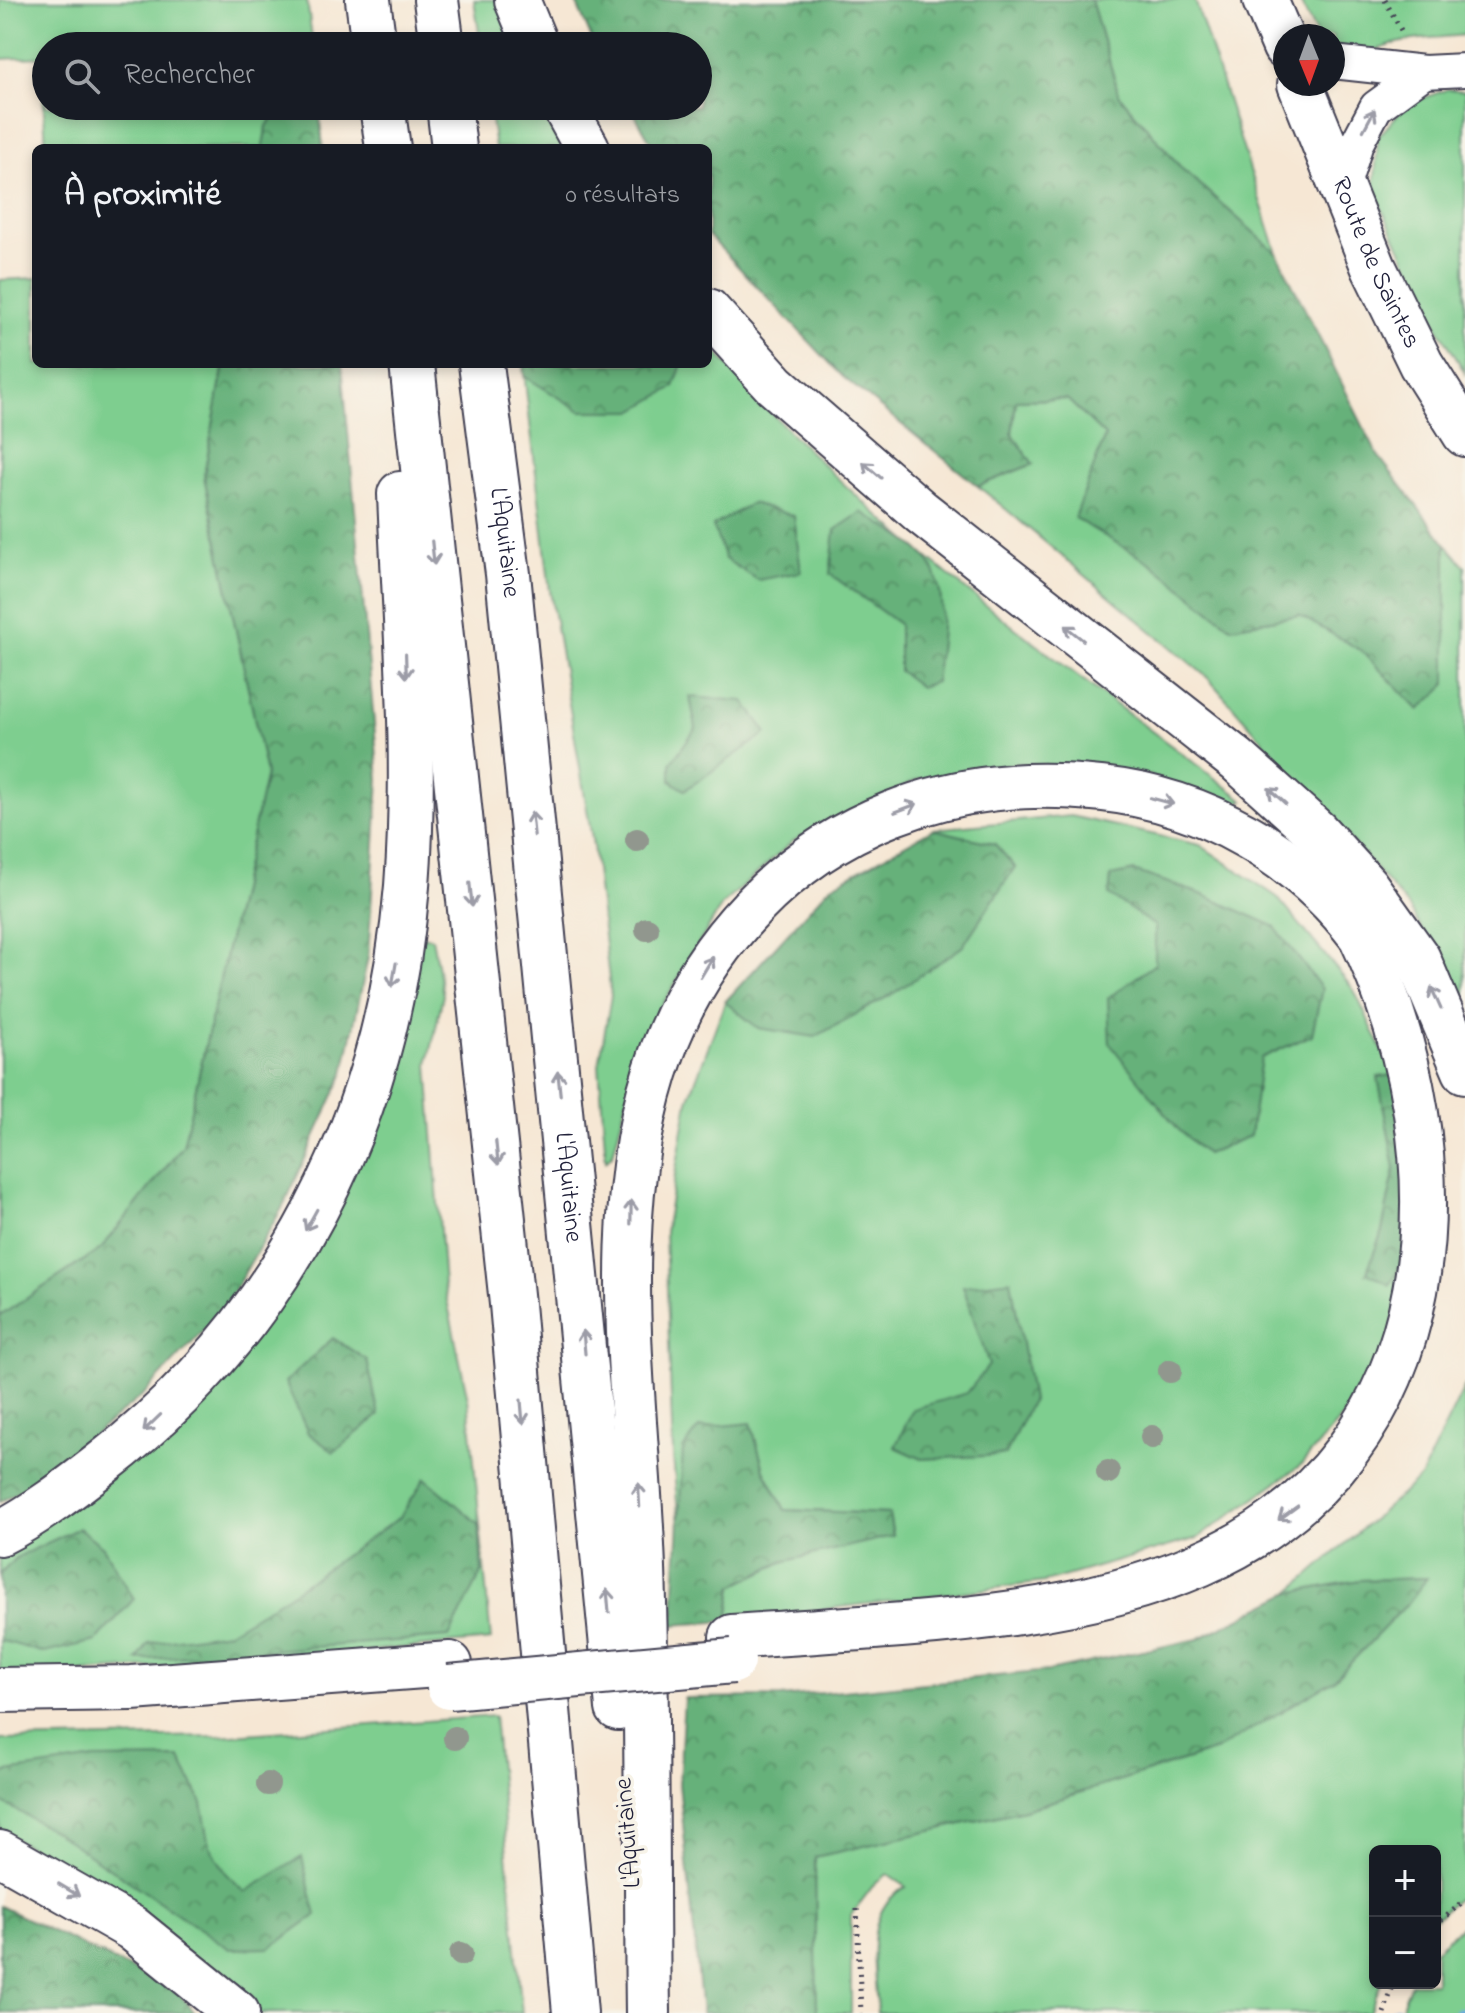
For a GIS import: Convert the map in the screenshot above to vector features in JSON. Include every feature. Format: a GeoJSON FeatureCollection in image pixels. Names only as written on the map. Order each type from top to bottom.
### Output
{"type":"FeatureCollection","features":[{"type":"Feature","properties":{"kind":"main road"},"geometry":{"type":"LineString","coordinates":[[368,0],[372,32]]}},
{"type":"Feature","properties":{"kind":"main road"},"geometry":{"type":"LineString","coordinates":[[436,0],[440,32]]}},
{"type":"Feature","properties":{"kind":"main road"},"geometry":{"type":"LineString","coordinates":[[517,0],[530,32]]}},
{"type":"Feature","properties":{"kind":"main road"},"geometry":{"type":"LineString","coordinates":[[1265,0],[1275,24]]}},
{"type":"Feature","properties":{"kind":"main road","name":"Route de Saintes"},"geometry":{"type":"LineString","coordinates":[[1305,96],[1374,268],[1421,364],[1465,434]]}},
{"type":"Feature","properties":{"kind":"main road"},"geometry":{"type":"LineString","coordinates":[[451,120],[454,144]]}},
{"type":"Feature","properties":{"kind":"main road"},"geometry":{"type":"LineString","coordinates":[[572,120],[585,144]]}},
{"type":"Feature","properties":{"kind":"main road"},"geometry":{"type":"LineString","coordinates":[[712,315],[775,385],[889,485],[1237,760],[1316,831],[1366,886],[1418,959],[1465,1071]]}},
{"type":"Feature","properties":{"kind":"main road"},"geometry":{"type":"LineString","coordinates":[[0,1533],[79,1481],[144,1431],[194,1382],[243,1325],[313,1217],[366,1098],[384,1030],[396,961],[409,846],[410,786],[395,368]]}},
{"type":"Feature","properties":{"kind":"main road"},"geometry":{"type":"LineString","coordinates":[[412,368],[508,1258],[575,2013]]}},
{"type":"Feature","properties":{"kind":"main road","name":"L'Aquitaine"},"geometry":{"type":"LineString","coordinates":[[482,368],[508,574],[580,1298],[646,2013]]}},
{"type":"Feature","properties":{"kind":"main road"},"geometry":{"type":"LineString","coordinates":[[0,1713],[229,1705],[449,1676],[733,1649],[1071,1602],[1149,1584],[1223,1554],[1269,1527],[1329,1479],[1381,1417],[1415,1360],[1443,1276],[1452,1180],[1435,1078],[1412,1018],[1383,965],[1313,881],[1270,849],[1204,816],[1127,792],[1019,785],[972,790],[923,801],[839,837],[795,868],[750,908],[713,956],[693,991],[667,1040],[651,1086],[635,1154],[631,1199],[629,1290],[643,1573],[646,2013]]}},
{"type":"Feature","properties":{"kind":"main road"},"geometry":{"type":"LineString","coordinates":[[733,1649],[1015,1637],[1070,1631],[1160,1610],[1199,1598],[1273,1560],[1338,1511],[1392,1454]]}},
{"type":"Feature","properties":{"kind":"main road"},"geometry":{"type":"LineString","coordinates":[[0,1690],[449,1676]]}},
{"type":"Feature","properties":{"kind":"main road"},"geometry":{"type":"LineString","coordinates":[[0,1853],[132,1928],[237,2013]]}},
{"type":"Feature","properties":{"kind":"street"},"geometry":{"type":"LineString","coordinates":[[1345,63],[1424,72],[1465,70]]}},
{"type":"Feature","properties":{"kind":"street"},"geometry":{"type":"LineString","coordinates":[[1343,188],[1357,143],[1376,107],[1424,72]]}},
{"type":"Feature","properties":{"kind":"path"},"geometry":{"type":"LineString","coordinates":[[1441,1921],[1465,1900]]}},
{"type":"Feature","properties":{"kind":"path"},"geometry":{"type":"LineString","coordinates":[[857,1909],[861,2013]]}},
{"type":"Feature","properties":{"kind":"path"},"geometry":{"type":"LineString","coordinates":[[1384,2013],[1392,1989]]}},
{"type":"Feature","properties":{"kind":"green space"},"geometry":{"type":"Polygon","coordinates":[[[0,0],[307,0],[311,32],[32,32],[32,57],[0,59],[0,0]]]}},
{"type":"Feature","properties":{"kind":"green space"},"geometry":{"type":"Polygon","coordinates":[[[474,0],[499,0],[512,32],[479,32],[474,0]]]}},
{"type":"Feature","properties":{"kind":"green space"},"geometry":{"type":"Polygon","coordinates":[[[575,0],[1091,0],[1119,95],[1182,169],[1277,253],[1377,454],[1446,544],[1446,685],[1419,710],[1362,651],[1299,615],[1231,627],[1152,564],[1075,518],[1105,436],[1067,399],[1016,400],[1012,433],[1033,464],[978,486],[843,377],[712,239],[712,144],[652,144],[638,120],[712,120],[712,32],[589,32],[575,0]]]}},
{"type":"Feature","properties":{"kind":"green space"},"geometry":{"type":"Polygon","coordinates":[[[1091,0],[1195,0],[1277,253],[1182,169],[1119,95],[1091,0]]]}},
{"type":"Feature","properties":{"kind":"green space"},"geometry":{"type":"Polygon","coordinates":[[[1299,0],[1465,0],[1465,35],[1411,40],[1371,51],[1345,52],[1345,24],[1311,24],[1299,0]]]}},
{"type":"Feature","properties":{"kind":"green space"},"geometry":{"type":"Polygon","coordinates":[[[1448,89],[1465,91],[1465,373],[1435,322],[1374,192],[1378,137],[1407,104],[1448,89]]]}},
{"type":"Feature","properties":{"kind":"green space"},"geometry":{"type":"Polygon","coordinates":[[[44,120],[271,120],[266,128],[264,144],[46,144],[44,120]]]}},
{"type":"Feature","properties":{"kind":"green space"},"geometry":{"type":"Polygon","coordinates":[[[271,120],[320,120],[323,144],[264,144],[271,120]]]}},
{"type":"Feature","properties":{"kind":"green space"},"geometry":{"type":"Polygon","coordinates":[[[491,120],[549,120],[564,144],[494,144],[491,120]]]}},
{"type":"Feature","properties":{"kind":"green space"},"geometry":{"type":"Polygon","coordinates":[[[32,278],[32,368],[223,368],[204,476],[266,774],[183,1146],[101,1249],[0,1316],[0,280],[32,278]]]}},
{"type":"Feature","properties":{"kind":"green space"},"geometry":{"type":"Polygon","coordinates":[[[712,347],[766,408],[894,530],[1032,641],[1244,800],[1228,807],[1148,775],[1016,763],[917,780],[793,841],[722,905],[642,1039],[613,1154],[606,1161],[599,1065],[611,996],[593,845],[550,591],[523,368],[712,368],[712,347]]]}},
{"type":"Feature","properties":{"kind":"green space"},"geometry":{"type":"Polygon","coordinates":[[[223,368],[342,368],[379,779],[368,957],[344,1073],[285,1203],[223,1310],[144,1394],[37,1481],[0,1502],[0,1316],[101,1249],[183,1146],[266,774],[204,476],[223,368]]]}},
{"type":"Feature","properties":{"kind":"green space"},"geometry":{"type":"Polygon","coordinates":[[[523,368],[681,368],[674,387],[633,411],[581,411],[524,376],[523,368]]]}},
{"type":"Feature","properties":{"kind":"green space"},"geometry":{"type":"Polygon","coordinates":[[[1067,399],[1105,436],[1075,518],[1152,564],[1231,627],[1299,615],[1362,651],[1419,709],[1444,591],[1446,544],[1465,566],[1465,1006],[1408,906],[1208,678],[978,486],[1033,464],[1012,433],[1016,400],[1067,399]]]}},
{"type":"Feature","properties":{"kind":"green space"},"geometry":{"type":"Polygon","coordinates":[[[752,503],[794,516],[801,572],[758,580],[725,559],[713,526],[752,503]]]}},
{"type":"Feature","properties":{"kind":"green space"},"geometry":{"type":"Polygon","coordinates":[[[862,512],[919,550],[930,562],[937,577],[942,612],[935,682],[920,687],[899,671],[899,624],[830,574],[835,530],[862,512]]]}},
{"type":"Feature","properties":{"kind":"green space"},"geometry":{"type":"Polygon","coordinates":[[[690,697],[744,701],[767,733],[685,790],[671,781],[671,763],[696,728],[690,697]]]}},
{"type":"Feature","properties":{"kind":"green space"},"geometry":{"type":"Polygon","coordinates":[[[1071,816],[1200,845],[1277,897],[1354,990],[1394,1075],[1378,1077],[1395,1168],[1382,1231],[1367,1272],[1424,1223],[1377,1377],[1301,1465],[1198,1538],[1045,1582],[728,1621],[733,1586],[782,1562],[893,1535],[889,1514],[785,1510],[764,1470],[751,1424],[680,1538],[673,1456],[665,1232],[688,1101],[725,1002],[830,887],[933,829],[1071,816]]]}},
{"type":"Feature","properties":{"kind":"green space"},"geometry":{"type":"Polygon","coordinates":[[[933,829],[995,844],[1015,867],[962,947],[891,995],[815,1037],[758,1028],[725,1002],[830,887],[933,829]]]}},
{"type":"Feature","properties":{"kind":"green space"},"geometry":{"type":"Polygon","coordinates":[[[1134,871],[1201,894],[1274,926],[1322,989],[1312,1035],[1261,1058],[1250,1136],[1206,1154],[1178,1129],[1110,1044],[1108,998],[1155,964],[1155,926],[1109,895],[1111,876],[1134,871]]]}},
{"type":"Feature","properties":{"kind":"green space"},"geometry":{"type":"Polygon","coordinates":[[[412,934],[432,938],[443,995],[428,1064],[444,1286],[468,1399],[491,1640],[256,1661],[0,1677],[0,1550],[313,1254],[412,934]]]}},
{"type":"Feature","properties":{"kind":"green space"},"geometry":{"type":"Polygon","coordinates":[[[1394,1075],[1424,1223],[1390,1285],[1367,1272],[1382,1231],[1395,1168],[1378,1077],[1394,1075]]]}},
{"type":"Feature","properties":{"kind":"green space"},"geometry":{"type":"Polygon","coordinates":[[[1011,1280],[1032,1400],[1005,1455],[922,1459],[895,1447],[913,1409],[967,1393],[989,1365],[963,1286],[1011,1280]]]}},
{"type":"Feature","properties":{"kind":"green space"},"geometry":{"type":"Polygon","coordinates":[[[333,1338],[367,1360],[379,1415],[334,1452],[308,1433],[285,1382],[333,1338]]]}},
{"type":"Feature","properties":{"kind":"green space"},"geometry":{"type":"Polygon","coordinates":[[[1465,1386],[1465,1892],[1441,1913],[1441,1845],[1369,1845],[1369,1989],[1379,1989],[1369,2013],[877,2013],[874,1961],[876,1926],[882,1910],[892,1897],[906,1887],[888,1874],[876,1882],[851,1915],[851,2013],[815,2013],[814,1857],[1024,1810],[1217,1750],[1426,1578],[1360,1580],[1289,1593],[1420,1478],[1465,1386]]]}},
{"type":"Feature","properties":{"kind":"green space"},"geometry":{"type":"Polygon","coordinates":[[[751,1423],[764,1470],[785,1510],[889,1514],[893,1536],[782,1562],[733,1586],[728,1621],[673,1625],[683,1449],[699,1428],[751,1423]]]}},
{"type":"Feature","properties":{"kind":"green space"},"geometry":{"type":"Polygon","coordinates":[[[425,1478],[479,1524],[482,1572],[449,1637],[137,1660],[149,1643],[228,1632],[284,1598],[400,1517],[425,1478]]]}},
{"type":"Feature","properties":{"kind":"green space"},"geometry":{"type":"Polygon","coordinates":[[[79,1528],[103,1547],[134,1599],[96,1641],[44,1653],[0,1640],[0,1575],[15,1558],[79,1528]]]}},
{"type":"Feature","properties":{"kind":"green space"},"geometry":{"type":"Polygon","coordinates":[[[1427,1578],[1408,1603],[1334,1680],[1217,1750],[1024,1810],[815,1857],[817,2013],[702,2013],[679,1784],[684,1698],[781,1697],[1049,1671],[1198,1639],[1289,1593],[1360,1580],[1427,1578]]]}},
{"type":"Feature","properties":{"kind":"green space"},"geometry":{"type":"Polygon","coordinates":[[[494,1716],[522,2013],[255,2013],[134,1913],[68,1869],[0,1832],[0,1740],[218,1736],[494,1716]]]}},
{"type":"Feature","properties":{"kind":"green space"},"geometry":{"type":"Polygon","coordinates":[[[180,1758],[202,1803],[210,1846],[226,1873],[245,1892],[302,1857],[316,1915],[270,1948],[230,1949],[57,1833],[0,1801],[0,1773],[94,1759],[180,1758]]]}},
{"type":"Feature","properties":{"kind":"green space"},"geometry":{"type":"Polygon","coordinates":[[[0,1906],[178,1992],[194,2013],[0,2013],[0,1906]]]}},
{"type":"Feature","properties":{"kind":"green space"},"geometry":{"type":"Polygon","coordinates":[[[1465,1923],[1465,2013],[1399,2013],[1409,1989],[1441,1989],[1441,1945],[1465,1923]]]}},
{"type":"Feature","properties":{"kind":"waterway"},"geometry":{"type":"LineString","coordinates":[[1396,2012],[1401,2013]]}},
{"type":"Feature","properties":{"kind":"waterway"},"geometry":{"type":"LineString","coordinates":[[1459,2013],[1465,2013]]}}]}
